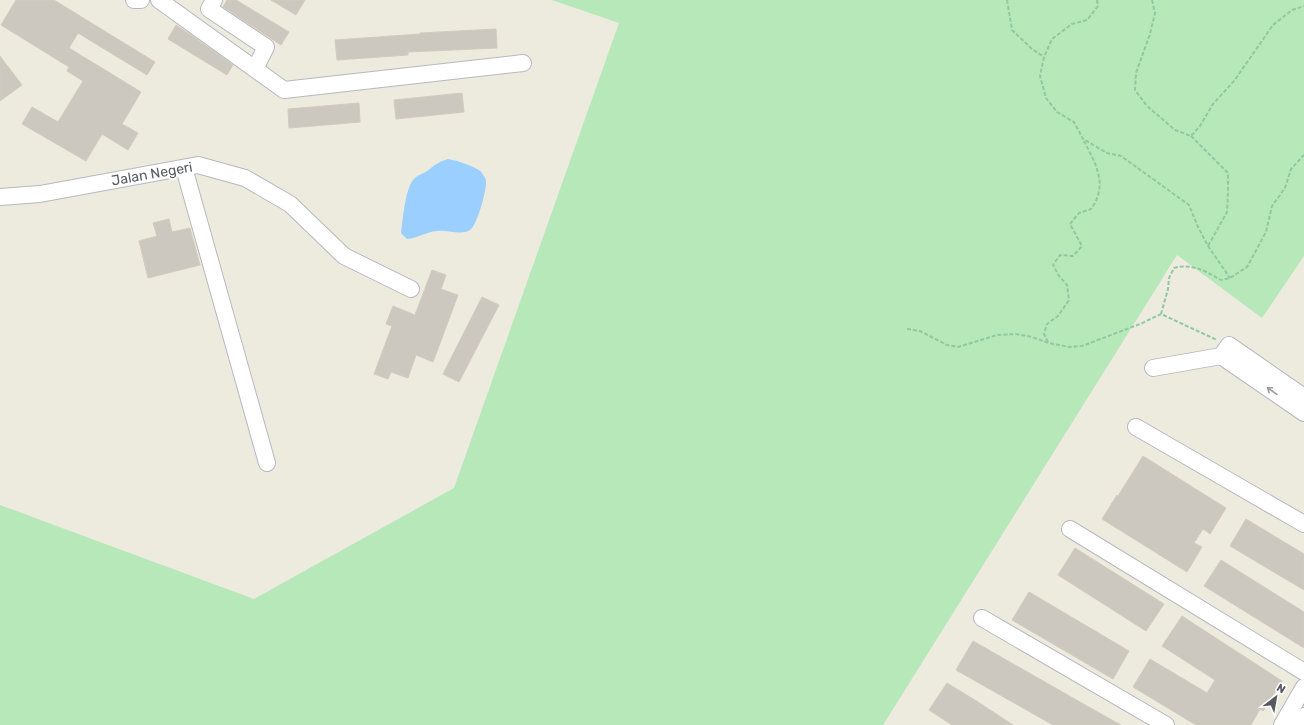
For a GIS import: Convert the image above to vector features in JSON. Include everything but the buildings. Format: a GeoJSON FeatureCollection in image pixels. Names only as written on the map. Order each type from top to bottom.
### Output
{"type":"FeatureCollection","features":[{"type":"Feature","properties":{"kind":"street"},"geometry":{"type":"LineString","coordinates":[[134,0],[141,0]]}},
{"type":"Feature","properties":{"kind":"street"},"geometry":{"type":"LineString","coordinates":[[160,0],[284,90],[522,63]]}},
{"type":"Feature","properties":{"kind":"street"},"geometry":{"type":"LineString","coordinates":[[214,0],[209,9],[266,47],[255,68]]}},
{"type":"Feature","properties":{"kind":"street","name":"Jalan Negeri"},"geometry":{"type":"LineString","coordinates":[[0,197],[40,194],[198,165],[245,178],[290,204],[344,256],[411,289]]}},
{"type":"Feature","properties":{"kind":"street"},"geometry":{"type":"LineString","coordinates":[[184,168],[267,463]]}},
{"type":"Feature","properties":{"kind":"street"},"geometry":{"type":"LineString","coordinates":[[1225,350],[1304,413]]}},
{"type":"Feature","properties":{"kind":"street"},"geometry":{"type":"LineString","coordinates":[[1153,368],[1225,350],[1304,397]]}},
{"type":"Feature","properties":{"kind":"street"},"geometry":{"type":"LineString","coordinates":[[1136,427],[1304,524]]}},
{"type":"Feature","properties":{"kind":"street"},"geometry":{"type":"LineString","coordinates":[[1070,529],[1304,672]]}},
{"type":"Feature","properties":{"kind":"street"},"geometry":{"type":"LineString","coordinates":[[982,618],[1166,725]]}},
{"type":"Feature","properties":{"kind":"street"},"geometry":{"type":"LineString","coordinates":[[1282,725],[1304,687]]}},
{"type":"Feature","properties":{"kind":"street"},"geometry":{"type":"LineString","coordinates":[[1298,725],[1304,716]]}},
{"type":"Feature","properties":{"kind":"path"},"geometry":{"type":"LineString","coordinates":[[1007,0],[1012,30],[1032,49],[1044,57]]}},
{"type":"Feature","properties":{"kind":"path"},"geometry":{"type":"LineString","coordinates":[[1049,343],[1044,334],[1047,324],[1058,316],[1068,300],[1067,285],[1059,276],[1053,265],[1060,255],[1073,256],[1082,246],[1070,224],[1079,213],[1091,209],[1097,198],[1100,180],[1096,166],[1074,122],[1057,112],[1046,98],[1040,76],[1044,57],[1052,39],[1072,24],[1087,20],[1098,6],[1097,0]]}},
{"type":"Feature","properties":{"kind":"path"},"geometry":{"type":"LineString","coordinates":[[1152,0],[1155,13],[1150,34],[1136,73],[1135,90],[1147,106],[1175,130],[1191,136],[1228,172],[1227,212],[1208,246]]}},
{"type":"Feature","properties":{"kind":"path"},"geometry":{"type":"LineString","coordinates":[[1191,136],[1200,126],[1213,104],[1234,82],[1273,25],[1292,10],[1304,6]]}},
{"type":"Feature","properties":{"kind":"path"},"geometry":{"type":"LineString","coordinates":[[1083,139],[1107,153],[1121,156],[1189,205],[1208,246],[1230,278]]}},
{"type":"Feature","properties":{"kind":"path"},"geometry":{"type":"LineString","coordinates":[[907,329],[920,331],[948,345],[958,348],[997,335],[1016,334],[1068,347],[1082,346],[1140,324],[1161,314],[1168,289],[1169,278],[1174,268],[1183,266],[1203,270],[1220,280],[1230,278],[1246,267],[1266,232],[1272,206],[1285,188],[1291,169],[1304,155]]}},
{"type":"Feature","properties":{"kind":"path"},"geometry":{"type":"LineString","coordinates":[[1161,314],[1225,350]]}},
{"type":"Feature","properties":{"kind":"green space"},"geometry":{"type":"Polygon","coordinates":[[[552,0],[1304,0],[1304,256],[1262,318],[1177,255],[883,725],[0,725],[0,505],[254,599],[454,488],[619,23],[552,0]]]}},
{"type":"Feature","properties":{"kind":"water"},"geometry":{"type":"Polygon","coordinates":[[[448,159],[476,168],[485,178],[485,191],[476,222],[470,230],[466,232],[437,231],[407,239],[401,233],[408,189],[411,183],[417,176],[448,159]]]}}]}
